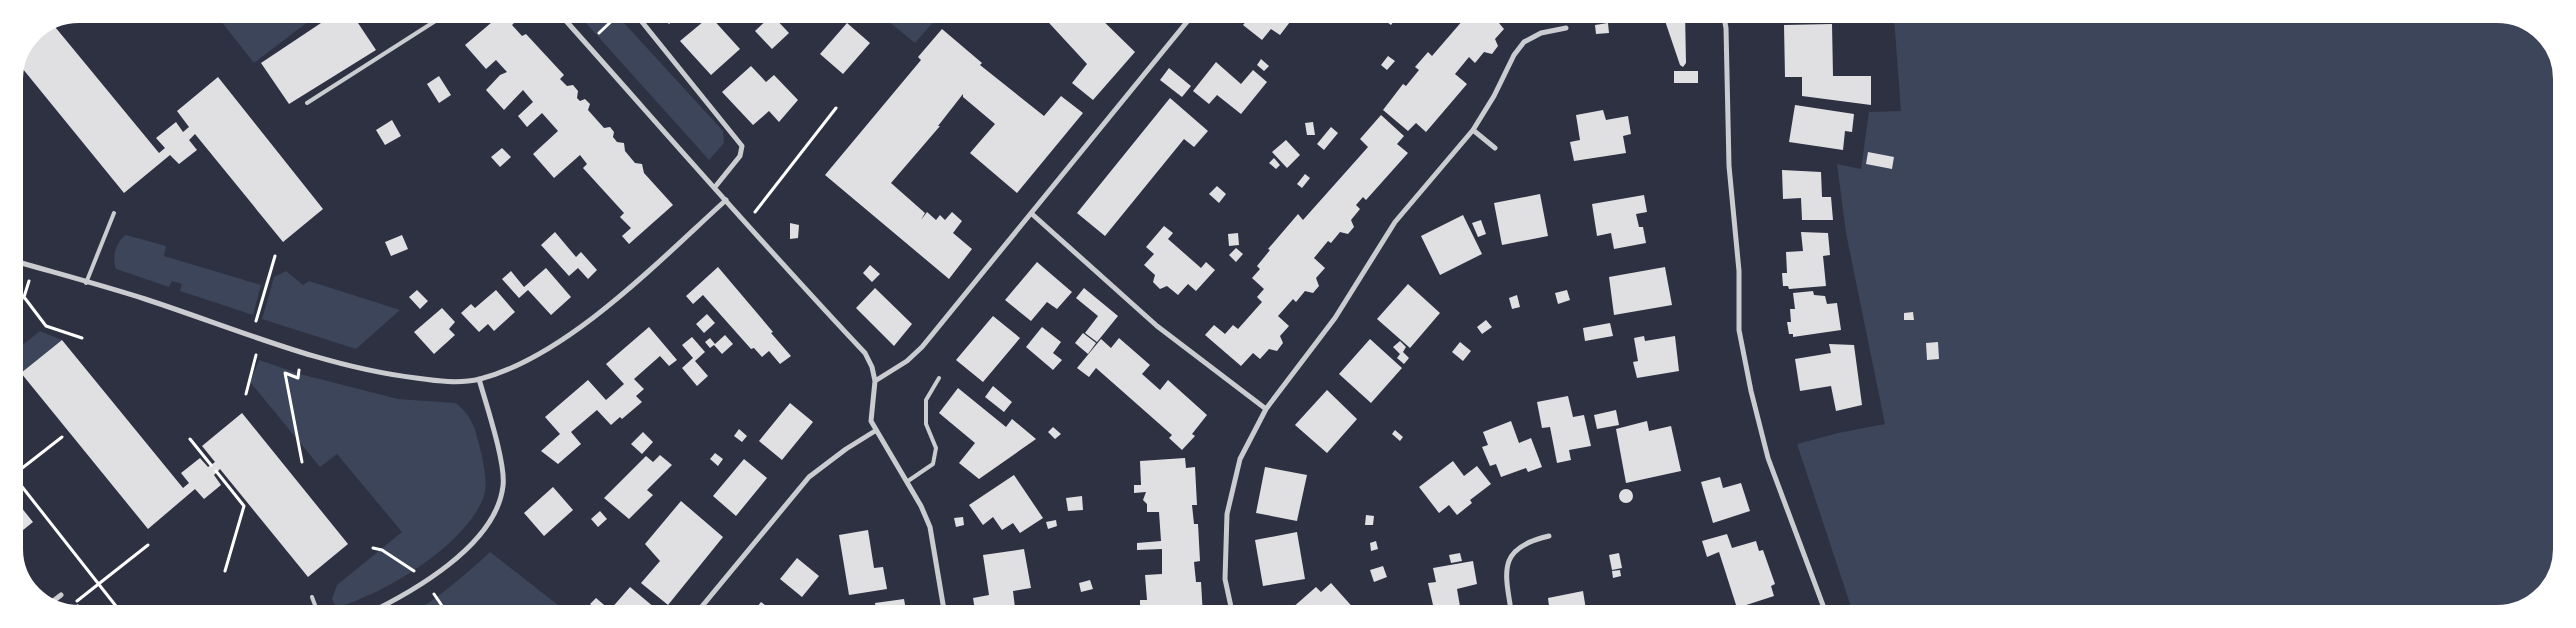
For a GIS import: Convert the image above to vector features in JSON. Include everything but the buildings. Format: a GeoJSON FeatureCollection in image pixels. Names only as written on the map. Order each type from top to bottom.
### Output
{"type":"FeatureCollection","features":[{"type":"Feature","properties":{"kind":"street"},"geometry":{"type":"LineString","coordinates":[[565,20],[716,187],[745,224],[865,353],[872,367],[874,381],[870,421],[908,481],[930,528],[944,608]]}},
{"type":"Feature","properties":{"kind":"street"},"geometry":{"type":"LineString","coordinates":[[640,20],[742,146],[740,156],[716,187]]}},
{"type":"Feature","properties":{"kind":"street"},"geometry":{"type":"LineString","coordinates":[[874,381],[907,361],[922,347],[1032,214],[1188,20]]}},
{"type":"Feature","properties":{"kind":"street"},"geometry":{"type":"LineString","coordinates":[[1724,20],[1729,166],[1739,271],[1739,330],[1756,416],[1768,458],[1824,608]]}},
{"type":"Feature","properties":{"kind":"street"},"geometry":{"type":"LineString","coordinates":[[1231,608],[1225,579],[1227,514],[1240,459],[1266,408],[1335,318],[1395,222],[1473,130],[1494,96],[1514,55],[1524,42],[1541,33],[1566,28]]}},
{"type":"Feature","properties":{"kind":"street"},"geometry":{"type":"LineString","coordinates":[[1473,130],[1495,148]]}},
{"type":"Feature","properties":{"kind":"street"},"geometry":{"type":"LineString","coordinates":[[20,262],[144,299],[251,337],[333,361],[393,375],[446,382],[479,379],[521,362],[573,333],[650,270],[726,200]]}},
{"type":"Feature","properties":{"kind":"street"},"geometry":{"type":"LineString","coordinates":[[1032,214],[1157,326],[1266,408]]}},
{"type":"Feature","properties":{"kind":"street"},"geometry":{"type":"LineString","coordinates":[[377,608],[425,581],[480,536],[496,509],[503,486],[498,454],[479,379]]}},
{"type":"Feature","properties":{"kind":"street"},"geometry":{"type":"LineString","coordinates":[[701,608],[809,477],[846,449],[875,431]]}},
{"type":"Feature","properties":{"kind":"street"},"geometry":{"type":"LineString","coordinates":[[1511,608],[1507,582],[1507,564],[1515,550],[1531,540],[1550,536]]}},
{"type":"Feature","properties":{"kind":"street"},"geometry":{"type":"LineString","coordinates":[[53,602],[61,595]]}},
{"type":"Feature","properties":{"kind":"lane"},"geometry":{"type":"LineString","coordinates":[[307,103],[438,20]]}},
{"type":"Feature","properties":{"kind":"lane"},"geometry":{"type":"LineString","coordinates":[[86,283],[114,213]]}},
{"type":"Feature","properties":{"kind":"lane"},"geometry":{"type":"LineString","coordinates":[[908,481],[933,464],[936,448],[926,424],[926,400],[939,378]]}},
{"type":"Feature","properties":{"kind":"lane"},"geometry":{"type":"LineString","coordinates":[[312,597],[316,608]]}},
{"type":"Feature","properties":{"kind":"path"},"geometry":{"type":"LineString","coordinates":[[587,44],[613,20]]}},
{"type":"Feature","properties":{"kind":"path"},"geometry":{"type":"LineString","coordinates":[[745,224],[836,108]]}},
{"type":"Feature","properties":{"kind":"path"},"geometry":{"type":"LineString","coordinates":[[265,358],[245,351],[251,337],[275,256]]}},
{"type":"Feature","properties":{"kind":"path"},"geometry":{"type":"LineString","coordinates":[[20,300],[24,297],[46,326],[82,338]]}},
{"type":"Feature","properties":{"kind":"path"},"geometry":{"type":"LineString","coordinates":[[246,394],[256,355]]}},
{"type":"Feature","properties":{"kind":"path"},"geometry":{"type":"LineString","coordinates":[[291,367],[300,370],[298,378],[285,373],[302,462]]}},
{"type":"Feature","properties":{"kind":"path"},"geometry":{"type":"LineString","coordinates":[[20,469],[62,437]]}},
{"type":"Feature","properties":{"kind":"path"},"geometry":{"type":"LineString","coordinates":[[190,439],[211,465]]}},
{"type":"Feature","properties":{"kind":"path"},"geometry":{"type":"LineString","coordinates":[[216,471],[244,506],[225,571]]}},
{"type":"Feature","properties":{"kind":"path"},"geometry":{"type":"LineString","coordinates":[[20,485],[117,608]]}},
{"type":"Feature","properties":{"kind":"path"},"geometry":{"type":"LineString","coordinates":[[98,584],[148,545]]}},
{"type":"Feature","properties":{"kind":"path"},"geometry":{"type":"LineString","coordinates":[[373,548],[382,550],[425,581],[444,608]]}},
{"type":"Feature","properties":{"kind":"shaded area"},"geometry":{"type":"Polygon","coordinates":[[[220,20],[310,20],[254,63],[220,20]]]}},
{"type":"Feature","properties":{"kind":"shaded area"},"geometry":{"type":"Polygon","coordinates":[[[583,20],[621,20],[723,131],[724,143],[709,160],[583,20]]]}},
{"type":"Feature","properties":{"kind":"shaded area"},"geometry":{"type":"Polygon","coordinates":[[[887,20],[935,20],[915,43],[887,20]]]}},
{"type":"Feature","properties":{"kind":"shaded area"},"geometry":{"type":"Polygon","coordinates":[[[1894,20],[2497,20],[2520,24],[2533,32],[2546,46],[2552,56],[2556,75],[2556,549],[2552,572],[2546,582],[2533,596],[2523,602],[2509,607],[2497,608],[1851,608],[1797,444],[1838,433],[1885,424],[1846,233],[1837,164],[1861,169],[1869,112],[1901,111],[1894,20]]]}},
{"type":"Feature","properties":{"kind":"shaded area"},"geometry":{"type":"Polygon","coordinates":[[[126,235],[166,246],[164,256],[261,285],[253,315],[180,291],[182,284],[172,281],[169,287],[116,269],[114,260],[115,250],[119,242],[126,235]]]}},
{"type":"Feature","properties":{"kind":"shaded area"},"geometry":{"type":"Polygon","coordinates":[[[286,271],[303,285],[309,281],[400,310],[356,349],[262,319],[274,277],[286,271]]]}},
{"type":"Feature","properties":{"kind":"shaded area"},"geometry":{"type":"Polygon","coordinates":[[[20,279],[23,280],[20,292],[20,279]]]}},
{"type":"Feature","properties":{"kind":"shaded area"},"geometry":{"type":"Polygon","coordinates":[[[40,331],[62,340],[20,374],[20,347],[40,331]]]}},
{"type":"Feature","properties":{"kind":"shaded area"},"geometry":{"type":"Polygon","coordinates":[[[259,360],[300,374],[398,399],[455,403],[466,413],[473,424],[486,483],[482,501],[471,519],[457,536],[419,567],[376,592],[336,608],[332,599],[337,585],[402,532],[337,454],[320,467],[250,382],[259,360]]]}},
{"type":"Feature","properties":{"kind":"shaded area"},"geometry":{"type":"Polygon","coordinates":[[[490,552],[562,608],[421,608],[490,552]]]}}]}
